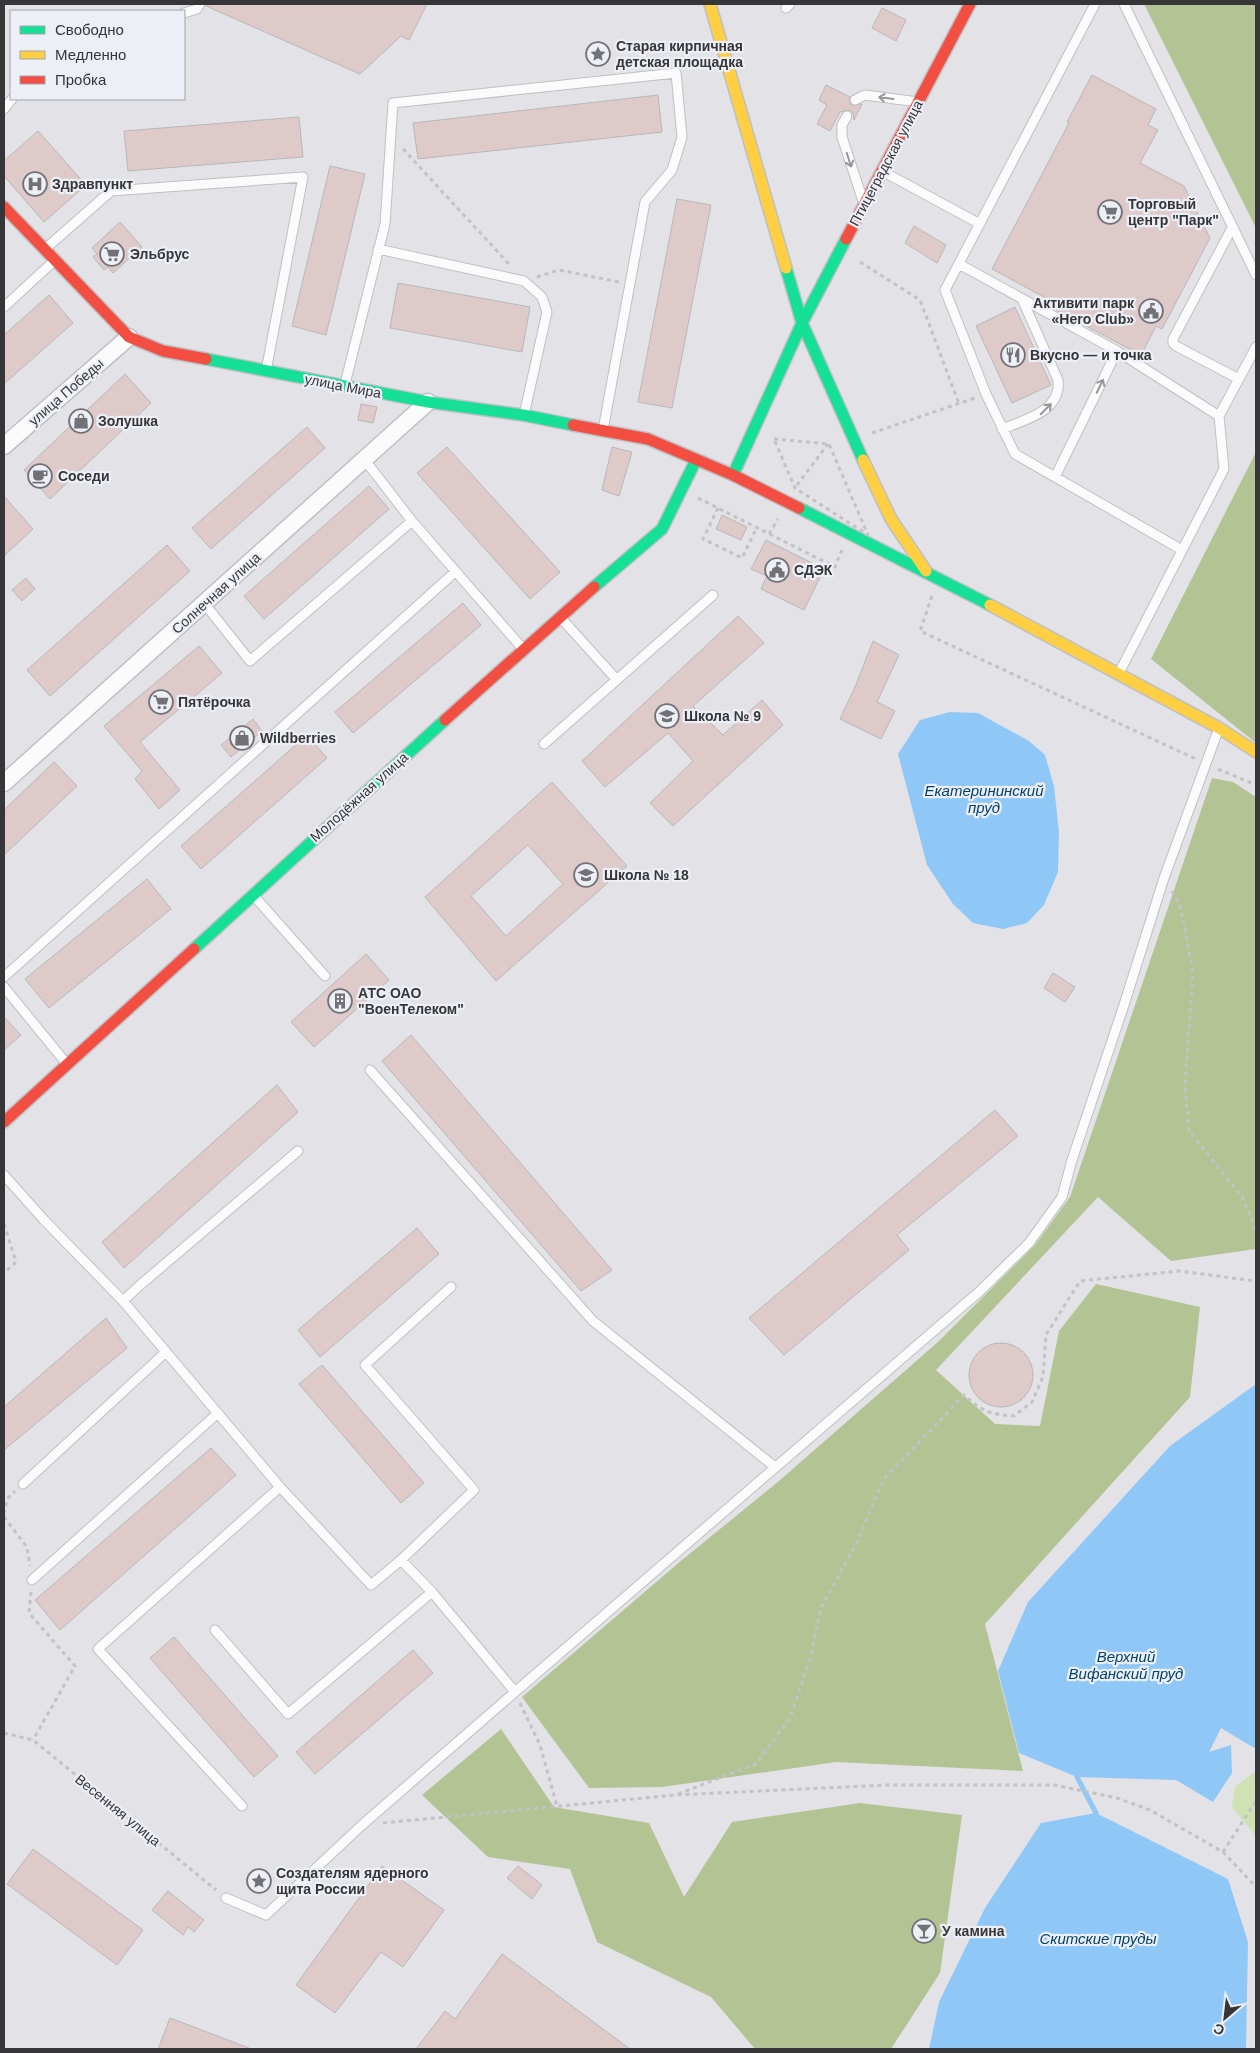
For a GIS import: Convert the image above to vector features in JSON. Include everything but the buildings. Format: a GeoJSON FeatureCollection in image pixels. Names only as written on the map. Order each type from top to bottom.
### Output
{"type":"FeatureCollection","features":[{"type":"Feature","properties":{"kind":"street"},"geometry":{"type":"LineString","coordinates":[[710,4],[802,323],[853,440],[891,519],[927,572]]}},
{"type":"Feature","properties":{"kind":"street","name":"Птицеградская улица"},"geometry":{"type":"LineString","coordinates":[[733,474],[802,323],[970,4]]}},
{"type":"Feature","properties":{"kind":"street","name":"улица Мира"},"geometry":{"type":"LineString","coordinates":[[4,207],[129,337],[163,351],[428,402],[524,415],[648,439],[733,474],[927,572],[1119,673],[1219,728],[1256,752]]}},
{"type":"Feature","properties":{"kind":"street","name":"улица Победы"},"geometry":{"type":"LineString","coordinates":[[4,446],[129,337]]}},
{"type":"Feature","properties":{"kind":"street","name":"Солнечная улица"},"geometry":{"type":"LineString","coordinates":[[4,783],[428,402]]}},
{"type":"Feature","properties":{"kind":"street","name":"Молодёжная улица"},"geometry":{"type":"LineString","coordinates":[[7,1112],[66,1063],[560,616],[662,529],[696,460]]}},
{"type":"Feature","properties":{"kind":"lane"},"geometry":{"type":"LineString","coordinates":[[185,13],[197,9],[200,4]]}},
{"type":"Feature","properties":{"kind":"lane"},"geometry":{"type":"LineString","coordinates":[[1095,4],[945,290],[986,394],[1015,454],[1182,550]]}},
{"type":"Feature","properties":{"kind":"lane"},"geometry":{"type":"LineString","coordinates":[[1124,4],[1256,275]]}},
{"type":"Feature","properties":{"kind":"lane"},"geometry":{"type":"LineString","coordinates":[[344,386],[385,224],[393,103],[676,73],[682,137],[672,170],[645,202],[603,430]]}},
{"type":"Feature","properties":{"kind":"lane"},"geometry":{"type":"LineString","coordinates":[[855,100],[865,95],[918,102]]}},
{"type":"Feature","properties":{"kind":"lane"},"geometry":{"type":"LineString","coordinates":[[846,116],[842,125],[842,137],[864,205]]}},
{"type":"Feature","properties":{"kind":"lane"},"geometry":{"type":"LineString","coordinates":[[882,171],[980,224]]}},
{"type":"Feature","properties":{"kind":"lane"},"geometry":{"type":"LineString","coordinates":[[45,249],[111,191],[303,177],[266,371]]}},
{"type":"Feature","properties":{"kind":"lane"},"geometry":{"type":"LineString","coordinates":[[1232,228],[1172,339],[1176,346],[1239,379]]}},
{"type":"Feature","properties":{"kind":"lane"},"geometry":{"type":"LineString","coordinates":[[378,249],[524,281],[542,297],[547,312],[524,415]]}},
{"type":"Feature","properties":{"kind":"lane"},"geometry":{"type":"LineString","coordinates":[[4,307],[55,260]]}},
{"type":"Feature","properties":{"kind":"lane"},"geometry":{"type":"LineString","coordinates":[[958,264],[1117,351],[1220,416]]}},
{"type":"Feature","properties":{"kind":"lane"},"geometry":{"type":"LineString","coordinates":[[1002,429],[1043,413],[1054,400],[1059,387],[1058,380],[1022,299]]}},
{"type":"Feature","properties":{"kind":"lane"},"geometry":{"type":"LineString","coordinates":[[1119,673],[1224,469],[1220,416],[1256,347]]}},
{"type":"Feature","properties":{"kind":"lane"},"geometry":{"type":"LineString","coordinates":[[1055,476],[1117,351]]}},
{"type":"Feature","properties":{"kind":"lane"},"geometry":{"type":"LineString","coordinates":[[364,459],[412,521],[523,649]]}},
{"type":"Feature","properties":{"kind":"lane"},"geometry":{"type":"LineString","coordinates":[[204,603],[250,661],[412,521]]}},
{"type":"Feature","properties":{"kind":"lane"},"geometry":{"type":"LineString","coordinates":[[4,976],[455,572]]}},
{"type":"Feature","properties":{"kind":"lane"},"geometry":{"type":"LineString","coordinates":[[544,744],[713,595]]}},
{"type":"Feature","properties":{"kind":"lane"},"geometry":{"type":"LineString","coordinates":[[560,616],[617,680]]}},
{"type":"Feature","properties":{"kind":"lane"},"geometry":{"type":"LineString","coordinates":[[226,1898],[266,1914],[362,1825],[980,1291],[1029,1243],[1062,1197],[1072,1160],[1164,878],[1219,728]]}},
{"type":"Feature","properties":{"kind":"lane"},"geometry":{"type":"LineString","coordinates":[[252,894],[325,976]]}},
{"type":"Feature","properties":{"kind":"lane"},"geometry":{"type":"LineString","coordinates":[[4,987],[66,1063]]}},
{"type":"Feature","properties":{"kind":"lane"},"geometry":{"type":"LineString","coordinates":[[370,1070],[592,1322],[775,1467]]}},
{"type":"Feature","properties":{"kind":"lane"},"geometry":{"type":"LineString","coordinates":[[123,1301],[146,1279],[298,1151]]}},
{"type":"Feature","properties":{"kind":"lane"},"geometry":{"type":"LineString","coordinates":[[4,1174],[44,1220],[123,1301],[280,1487],[371,1585],[401,1560],[474,1490],[365,1365],[451,1287]]}},
{"type":"Feature","properties":{"kind":"lane"},"geometry":{"type":"LineString","coordinates":[[23,1484],[166,1352]]}},
{"type":"Feature","properties":{"kind":"lane"},"geometry":{"type":"LineString","coordinates":[[32,1580],[218,1413]]}},
{"type":"Feature","properties":{"kind":"lane"},"geometry":{"type":"LineString","coordinates":[[242,1806],[98,1649],[280,1487]]}},
{"type":"Feature","properties":{"kind":"lane"},"geometry":{"type":"LineString","coordinates":[[401,1560],[432,1592],[515,1692]]}},
{"type":"Feature","properties":{"kind":"lane"},"geometry":{"type":"LineString","coordinates":[[215,1630],[288,1714],[432,1592]]}},
{"type":"Feature","properties":{"kind":"path"},"geometry":{"type":"LineString","coordinates":[[391,136],[524,281],[560,270],[630,284]]}},
{"type":"Feature","properties":{"kind":"path"},"geometry":{"type":"LineString","coordinates":[[860,262],[920,300],[959,404]]}},
{"type":"Feature","properties":{"kind":"path"},"geometry":{"type":"LineString","coordinates":[[853,440],[986,394]]}},
{"type":"Feature","properties":{"kind":"path"},"geometry":{"type":"LineString","coordinates":[[774,439],[828,444],[868,536],[795,488],[774,439]]}},
{"type":"Feature","properties":{"kind":"path"},"geometry":{"type":"LineString","coordinates":[[795,488],[828,444]]}},
{"type":"Feature","properties":{"kind":"path"},"geometry":{"type":"LineString","coordinates":[[682,489],[835,567],[842,550],[851,554]]}},
{"type":"Feature","properties":{"kind":"path"},"geometry":{"type":"LineString","coordinates":[[718,508],[703,539],[742,558],[757,527]]}},
{"type":"Feature","properties":{"kind":"path"},"geometry":{"type":"LineString","coordinates":[[933,593],[920,630],[1206,764],[1256,785]]}},
{"type":"Feature","properties":{"kind":"path"},"geometry":{"type":"LineString","coordinates":[[1164,878],[1180,905],[1193,972],[1185,1085],[1189,1131],[1243,1198],[1256,1231]]}},
{"type":"Feature","properties":{"kind":"path"},"geometry":{"type":"LineString","coordinates":[[4,1224],[16,1262],[4,1272]]}},
{"type":"Feature","properties":{"kind":"path"},"geometry":{"type":"LineString","coordinates":[[676,1795],[756,1764],[790,1718],[810,1659],[821,1608],[857,1542],[884,1480],[964,1395],[981,1410],[998,1415],[1014,1416],[1032,1402],[1043,1377],[1046,1335],[1080,1281],[1179,1271],[1256,1281]]}},
{"type":"Feature","properties":{"kind":"path"},"geometry":{"type":"LineString","coordinates":[[23,1484],[7,1499],[4,1516],[27,1548],[32,1580],[29,1613],[75,1666],[33,1740]]}},
{"type":"Feature","properties":{"kind":"path"},"geometry":{"type":"LineString","coordinates":[[515,1692],[540,1745],[557,1806]]}},
{"type":"Feature","properties":{"kind":"path","name":"Весенняя улица"},"geometry":{"type":"LineString","coordinates":[[4,1733],[33,1740],[226,1898]]}},
{"type":"Feature","properties":{"kind":"path"},"geometry":{"type":"LineString","coordinates":[[362,1825],[676,1795],[888,1785],[1054,1785],[1117,1798],[1150,1810],[1224,1852],[1256,1887]]}},
{"type":"Feature","properties":{"kind":"path"},"geometry":{"type":"LineString","coordinates":[[1224,1852],[1256,1801]]}},
{"type":"Feature","properties":{"kind":"green space"},"geometry":{"type":"Polygon","coordinates":[[[1144,4],[1256,4],[1256,228],[1144,4]]]}},
{"type":"Feature","properties":{"kind":"green space"},"geometry":{"type":"Polygon","coordinates":[[[1256,452],[1256,743],[1151,659],[1256,452]]]}},
{"type":"Feature","properties":{"kind":"green space"},"geometry":{"type":"Polygon","coordinates":[[[1212,778],[1233,782],[1256,797],[1256,1249],[1171,1261],[1098,1197],[936,1370],[995,1424],[1040,1426],[1059,1331],[1096,1284],[1200,1307],[1190,1397],[985,1624],[1023,1771],[836,1762],[662,1787],[589,1788],[522,1697],[682,1560],[779,1481],[938,1342],[1035,1245],[1070,1197],[1212,778]]]}},
{"type":"Feature","properties":{"kind":"green space"},"geometry":{"type":"Polygon","coordinates":[[[501,1729],[554,1807],[649,1823],[684,1897],[732,1822],[860,1803],[962,1815],[940,1973],[891,2049],[755,2049],[711,1997],[597,1942],[570,1869],[488,1857],[422,1795],[501,1729]]]}},
{"type":"Feature","properties":{"kind":"green space"},"geometry":{"type":"Polygon","coordinates":[[[1256,1771],[1256,1836],[1232,1807],[1235,1787],[1256,1771]]]}},
{"type":"Feature","properties":{"kind":"water","name":"Екатерининский пруд"},"geometry":{"type":"Polygon","coordinates":[[[950,712],[978,713],[1029,741],[1045,755],[1054,786],[1059,832],[1058,872],[1044,905],[1027,923],[1003,929],[973,923],[953,904],[927,865],[898,754],[920,720],[950,712]]]}},
{"type":"Feature","properties":{"kind":"water","name":"Верхний Вифанский пруд"},"geometry":{"type":"Polygon","coordinates":[[[1256,1384],[1256,1749],[1221,1728],[1209,1752],[1231,1745],[1232,1773],[1213,1802],[1176,1780],[1077,1777],[1019,1753],[998,1671],[1028,1602],[1170,1446],[1256,1384]]]}},
{"type":"Feature","properties":{"kind":"water","name":"Скитские пруды"},"geometry":{"type":"Polygon","coordinates":[[[1096,1813],[1228,1879],[1248,1942],[1246,2049],[929,2049],[939,2002],[985,1908],[1041,1823],[1096,1813]]]}},
{"type":"Feature","properties":{"kind":"waterway"},"geometry":{"type":"LineString","coordinates":[[1077,1771],[1077,1777],[1096,1813],[1095,1820]]}},
{"type":"Feature","properties":{"kind":"traffic: fast"},"geometry":{"type":"LineString","coordinates":[[733,475],[802,323],[846,239]]}},
{"type":"Feature","properties":{"kind":"traffic: fast"},"geometry":{"type":"LineString","coordinates":[[786,268],[802,323],[863,460]]}},
{"type":"Feature","properties":{"kind":"traffic: fast"},"geometry":{"type":"LineString","coordinates":[[206,359],[428,402],[523,415],[573,425]]}},
{"type":"Feature","properties":{"kind":"traffic: fast"},"geometry":{"type":"LineString","coordinates":[[594,587],[662,529],[696,460]]}},
{"type":"Feature","properties":{"kind":"traffic: fast"},"geometry":{"type":"LineString","coordinates":[[799,508],[990,605]]}},
{"type":"Feature","properties":{"kind":"traffic: fast"},"geometry":{"type":"LineString","coordinates":[[194,949],[445,720]]}},
{"type":"Feature","properties":{"kind":"traffic: slow"},"geometry":{"type":"LineString","coordinates":[[710,4],[786,268]]}},
{"type":"Feature","properties":{"kind":"traffic: slow"},"geometry":{"type":"LineString","coordinates":[[863,460],[891,519],[926,571]]}},
{"type":"Feature","properties":{"kind":"traffic: slow"},"geometry":{"type":"LineString","coordinates":[[990,605],[1219,728],[1256,752]]}},
{"type":"Feature","properties":{"kind":"traffic: jam"},"geometry":{"type":"LineString","coordinates":[[846,239],[970,4]]}},
{"type":"Feature","properties":{"kind":"traffic: jam"},"geometry":{"type":"LineString","coordinates":[[4,207],[129,337],[163,351],[206,359]]}},
{"type":"Feature","properties":{"kind":"traffic: jam"},"geometry":{"type":"LineString","coordinates":[[573,425],[648,439],[733,475],[799,508]]}},
{"type":"Feature","properties":{"kind":"traffic: jam"},"geometry":{"type":"LineString","coordinates":[[445,720],[594,587]]}},
{"type":"Feature","properties":{"kind":"traffic: jam"},"geometry":{"type":"LineString","coordinates":[[4,1122],[194,949]]}},
{"type":"Feature","properties":{"kind":"place","name":"Старая кирпичная детская площадка"},"geometry":{"type":"Point","coordinates":[598,54]}},
{"type":"Feature","properties":{"kind":"place","name":"Здравпункт"},"geometry":{"type":"Point","coordinates":[35,184]}},
{"type":"Feature","properties":{"kind":"place","name":"Торговый центр \"Парк\""},"geometry":{"type":"Point","coordinates":[1110,212]}},
{"type":"Feature","properties":{"kind":"place","name":"Эльбрус"},"geometry":{"type":"Point","coordinates":[112,254]}},
{"type":"Feature","properties":{"kind":"place","name":"Активити парк «Hero Club»"},"geometry":{"type":"Point","coordinates":[1151,311]}},
{"type":"Feature","properties":{"kind":"place","name":"Вкусно — и точка"},"geometry":{"type":"Point","coordinates":[1013,355]}},
{"type":"Feature","properties":{"kind":"place","name":"Золушка"},"geometry":{"type":"Point","coordinates":[81,421]}},
{"type":"Feature","properties":{"kind":"place","name":"Соседи"},"geometry":{"type":"Point","coordinates":[40,476]}},
{"type":"Feature","properties":{"kind":"place","name":"СДЭК"},"geometry":{"type":"Point","coordinates":[777,570]}},
{"type":"Feature","properties":{"kind":"place","name":"Пятёрочка"},"geometry":{"type":"Point","coordinates":[161,702]}},
{"type":"Feature","properties":{"kind":"place","name":"Школа № 9"},"geometry":{"type":"Point","coordinates":[667,716]}},
{"type":"Feature","properties":{"kind":"place","name":"Wildberries"},"geometry":{"type":"Point","coordinates":[242,738]}},
{"type":"Feature","properties":{"kind":"place","name":"Школа № 18"},"geometry":{"type":"Point","coordinates":[586,875]}},
{"type":"Feature","properties":{"kind":"place","name":"АТС ОАО \"ВоенТелеком\""},"geometry":{"type":"Point","coordinates":[340,1001]}},
{"type":"Feature","properties":{"kind":"place","name":"Создателям ядерного щита России"},"geometry":{"type":"Point","coordinates":[259,1881]}},
{"type":"Feature","properties":{"kind":"place","name":"У камина"},"geometry":{"type":"Point","coordinates":[924,1931]}}]}
